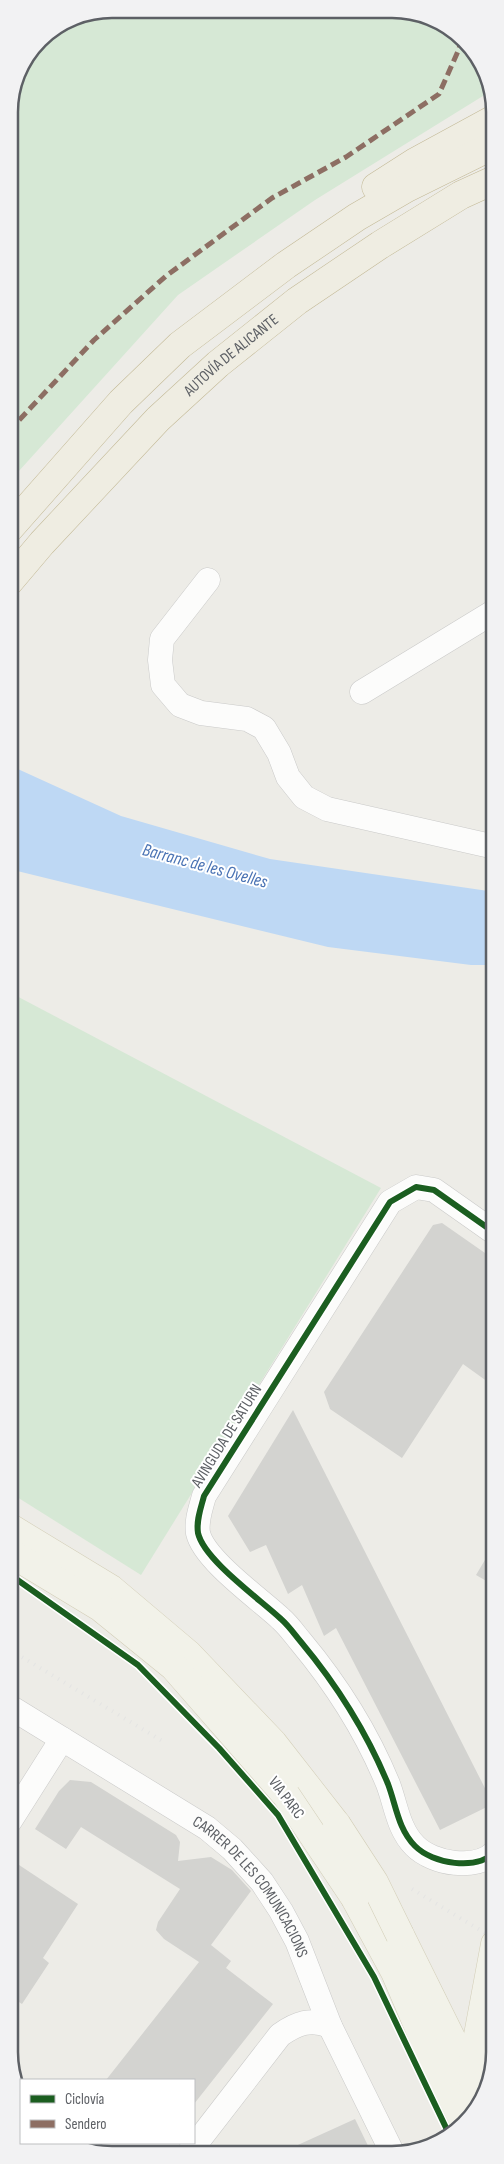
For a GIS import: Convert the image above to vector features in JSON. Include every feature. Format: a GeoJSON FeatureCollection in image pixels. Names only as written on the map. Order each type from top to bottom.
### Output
{"type":"FeatureCollection","features":[{"type":"Feature","properties":{"kind":"highway"},"geometry":{"type":"LineString","coordinates":[[180,345],[216,301],[293,243],[414,162],[486,123]]}},
{"type":"Feature","properties":{"kind":"highway"},"geometry":{"type":"LineString","coordinates":[[18,519],[121,402],[180,345],[286,264],[357,217],[407,188],[486,149]]}},
{"type":"Feature","properties":{"kind":"highway","name":"AUTOVÍA DE ALICANTE"},"geometry":{"type":"LineString","coordinates":[[18,571],[42,543],[158,419],[218,364],[297,301],[380,245],[461,195],[486,184]]}},
{"type":"Feature","properties":{"kind":"highway"},"geometry":{"type":"LineString","coordinates":[[461,195],[486,196]]}},
{"type":"Feature","properties":{"kind":"main road","name":"VIA PARC"},"geometry":{"type":"LineString","coordinates":[[18,1532],[111,1589],[188,1654],[274,1743],[337,1825],[374,1882],[477,2089]]}},
{"type":"Feature","properties":{"kind":"main road","name":"VIA PARC"},"geometry":{"type":"LineString","coordinates":[[18,1557],[100,1607],[174,1667],[286,1795],[355,1898],[395,1972],[428,2049],[461,2117]]}},
{"type":"Feature","properties":{"kind":"main road"},"geometry":{"type":"LineString","coordinates":[[477,2089],[473,2062],[486,1990]]}},
{"type":"Feature","properties":{"kind":"street"},"geometry":{"type":"LineString","coordinates":[[208,580],[162,639],[160,660],[164,685],[180,705],[201,713],[247,719],[264,728],[279,753],[288,777],[304,797],[328,809],[486,844]]}},
{"type":"Feature","properties":{"kind":"street"},"geometry":{"type":"LineString","coordinates":[[362,692],[486,616]]}},
{"type":"Feature","properties":{"kind":"street","name":"AVINGUDA DE SATURN"},"geometry":{"type":"LineString","coordinates":[[486,1227],[434,1190],[416,1187],[390,1202],[204,1496],[198,1518],[198,1534],[205,1548],[238,1582],[282,1620],[318,1662],[343,1699],[388,1784],[403,1831],[416,1847],[434,1857],[456,1863],[486,1857]]}},
{"type":"Feature","properties":{"kind":"street","name":"CARRER DE LES COMUNICACIONS"},"geometry":{"type":"LineString","coordinates":[[18,1712],[207,1828],[232,1849],[262,1882],[281,1911],[297,1941],[330,2026],[388,2146]]}},
{"type":"Feature","properties":{"kind":"street"},"geometry":{"type":"LineString","coordinates":[[18,1809],[62,1739]]}},
{"type":"Feature","properties":{"kind":"street"},"geometry":{"type":"LineString","coordinates":[[194,2146],[280,2035],[300,2023],[316,2022],[330,2026]]}},
{"type":"Feature","properties":{"kind":"green space"},"geometry":{"type":"Polygon","coordinates":[[[105,18],[399,18],[423,22],[434,27],[450,37],[463,49],[477,70],[485,95],[315,200],[178,295],[18,472],[18,99],[30,64],[41,49],[54,37],[81,22],[105,18]]]}},
{"type":"Feature","properties":{"kind":"green space"},"geometry":{"type":"Polygon","coordinates":[[[18,997],[381,1188],[141,1575],[18,1498],[18,997]]]}},
{"type":"Feature","properties":{"kind":"water","name":"Barranc de les Ovelles"},"geometry":{"type":"Polygon","coordinates":[[[18,769],[121,816],[270,859],[486,891],[486,965],[471,965],[328,947],[18,871],[18,769]]]}},
{"type":"Feature","properties":{"kind":"building"},"geometry":{"type":"Polygon","coordinates":[[[442,1223],[486,1254],[486,1381],[463,1364],[402,1458],[330,1409],[324,1392],[433,1225],[442,1223]]]}},
{"type":"Feature","properties":{"kind":"building"},"geometry":{"type":"Polygon","coordinates":[[[293,1410],[486,1790],[486,1807],[440,1830],[336,1628],[324,1636],[302,1585],[288,1594],[266,1545],[250,1552],[228,1516],[293,1410]]]}},
{"type":"Feature","properties":{"kind":"building"},"geometry":{"type":"Polygon","coordinates":[[[486,1558],[486,1581],[476,1575],[486,1558]]]}},
{"type":"Feature","properties":{"kind":"building"},"geometry":{"type":"Polygon","coordinates":[[[70,1780],[91,1782],[176,1835],[180,1842],[178,1861],[211,1857],[232,1870],[251,1891],[211,1945],[231,1961],[226,1968],[273,2004],[195,2103],[195,2079],[107,2079],[199,1962],[164,1939],[156,1930],[158,1922],[180,1889],[81,1827],[66,1849],[35,1829],[59,1791],[70,1780]]]}},
{"type":"Feature","properties":{"kind":"building"},"geometry":{"type":"Polygon","coordinates":[[[18,1864],[78,1904],[43,1958],[49,1963],[22,2004],[18,2001],[18,1864]]]}},
{"type":"Feature","properties":{"kind":"building"},"geometry":{"type":"Polygon","coordinates":[[[355,2119],[368,2146],[296,2146],[355,2119]]]}},
{"type":"Feature","properties":{"kind":"railway"},"geometry":{"type":"LineString","coordinates":[[18,1655],[164,1742]]}},
{"type":"Feature","properties":{"kind":"railway"},"geometry":{"type":"LineString","coordinates":[[412,1889],[486,1934]]}},
{"type":"Feature","properties":{"kind":"marked path"},"geometry":{"type":"LineString","coordinates":[[18,421],[94,340],[166,276],[272,198],[346,157],[439,94],[460,46]]}},
{"type":"Feature","properties":{"kind":"cycle path"},"geometry":{"type":"LineString","coordinates":[[486,1227],[434,1190],[416,1187],[390,1202],[204,1496],[198,1523],[198,1533],[202,1544],[211,1555],[234,1579],[287,1625],[338,1692],[380,1765],[401,1824],[415,1846],[432,1857],[443,1861],[466,1863],[486,1858]]}},
{"type":"Feature","properties":{"kind":"cycle path"},"geometry":{"type":"LineString","coordinates":[[18,1580],[138,1665],[219,1748],[278,1815],[374,1977],[447,2129]]}}]}
